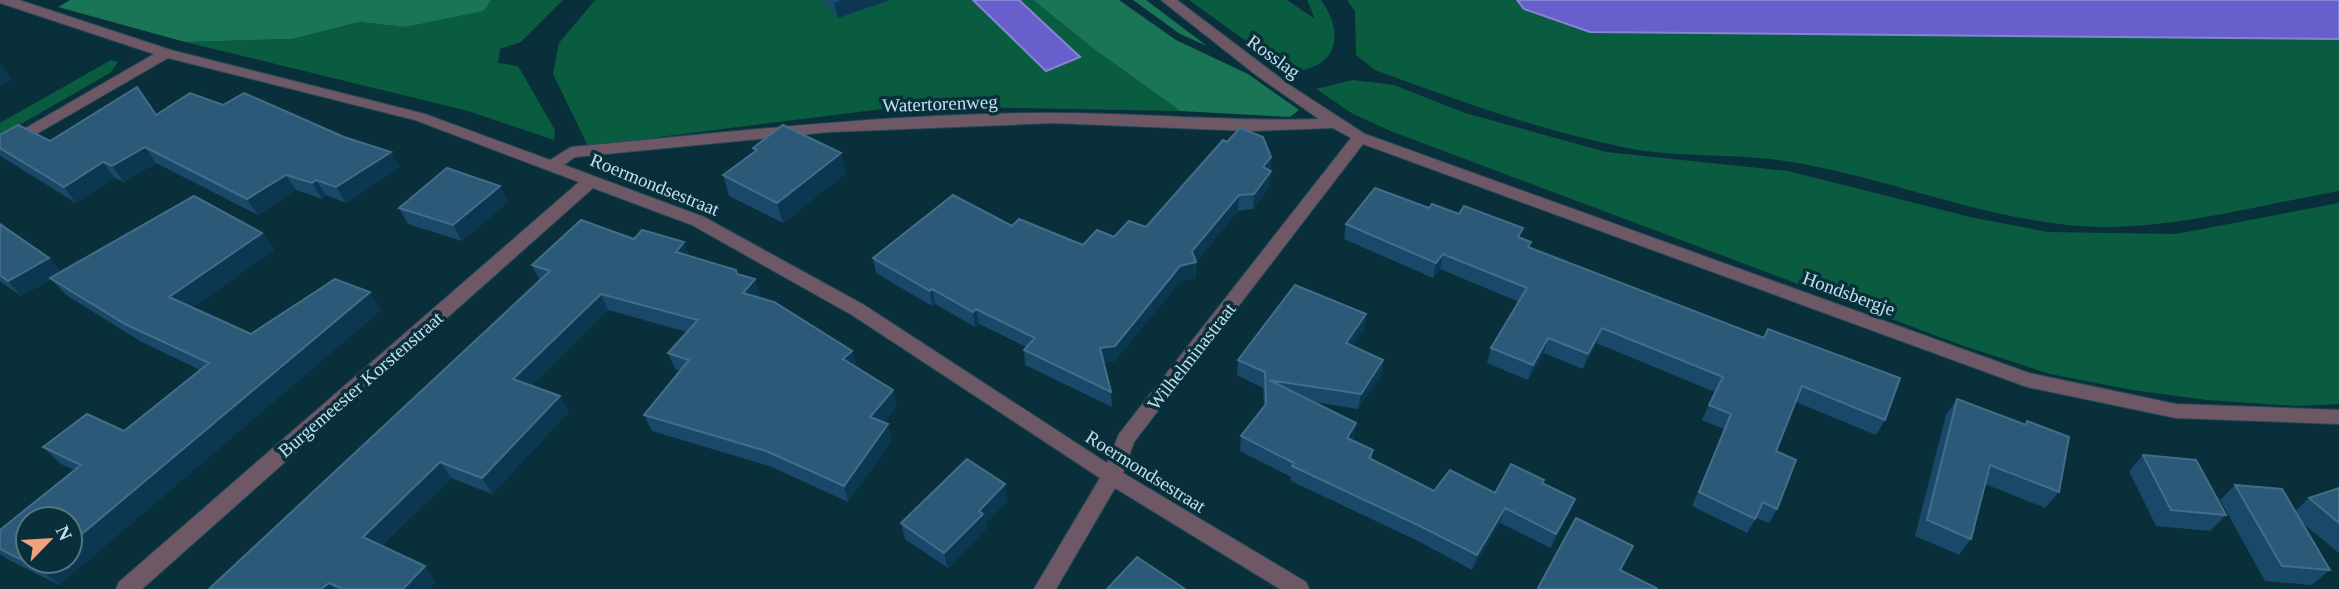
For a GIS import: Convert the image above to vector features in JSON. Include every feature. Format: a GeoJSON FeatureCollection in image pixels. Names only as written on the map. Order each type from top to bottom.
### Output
{"type":"FeatureCollection","features":[{"type":"Feature","properties":{"kind":"street","name":"Roermondsestraat"},"geometry":{"type":"LineString","coordinates":[[5,0],[166,53],[420,117],[698,220],[858,310],[1112,476],[1298,589]]}},
{"type":"Feature","properties":{"kind":"street","name":"Rosslag"},"geometry":{"type":"LineString","coordinates":[[1168,0],[1335,123],[1360,137]]}},
{"type":"Feature","properties":{"kind":"street"},"geometry":{"type":"LineString","coordinates":[[0,150],[166,53]]}},
{"type":"Feature","properties":{"kind":"street","name":"Watertorenweg"},"geometry":{"type":"LineString","coordinates":[[553,166],[571,152],[829,127],[1053,118],[1250,126],[1335,123]]}},
{"type":"Feature","properties":{"kind":"street","name":"Hondsbergje"},"geometry":{"type":"LineString","coordinates":[[1360,137],[2027,380],[2176,411],[2339,417]]}},
{"type":"Feature","properties":{"kind":"street","name":"Wilhelminastraat"},"geometry":{"type":"LineString","coordinates":[[1045,589],[1112,476],[1126,439],[1360,137]]}},
{"type":"Feature","properties":{"kind":"street","name":"Burgemeester Korstenstraat"},"geometry":{"type":"LineString","coordinates":[[127,589],[592,180]]}},
{"type":"Feature","properties":{"kind":"green space"},"geometry":{"type":"Polygon","coordinates":[[[70,0],[491,0],[484,11],[406,27],[359,22],[293,39],[185,42],[58,7],[70,0]]]}},
{"type":"Feature","properties":{"kind":"green space"},"geometry":{"type":"Polygon","coordinates":[[[491,0],[563,0],[521,42],[500,49],[498,63],[518,66],[555,130],[554,140],[468,111],[185,42],[293,39],[359,22],[406,27],[484,11],[491,0]]]}},
{"type":"Feature","properties":{"kind":"green space"},"geometry":{"type":"Polygon","coordinates":[[[595,0],[1033,0],[1094,49],[1180,111],[906,106],[588,146],[553,74],[559,43],[595,0]]]}},
{"type":"Feature","properties":{"kind":"green space"},"geometry":{"type":"Polygon","coordinates":[[[1033,0],[1119,0],[1176,40],[1248,74],[1299,110],[1290,117],[1180,111],[1094,49],[1033,0]]]}},
{"type":"Feature","properties":{"kind":"green space"},"geometry":{"type":"Polygon","coordinates":[[[1133,0],[1146,0],[1207,46],[1180,34],[1133,0]]]}},
{"type":"Feature","properties":{"kind":"green space"},"geometry":{"type":"Polygon","coordinates":[[[1189,0],[1287,0],[1315,19],[1307,0],[1321,0],[1333,27],[1332,49],[1317,65],[1289,72],[1189,0]]]}},
{"type":"Feature","properties":{"kind":"green space"},"geometry":{"type":"Polygon","coordinates":[[[1347,0],[1517,0],[1524,9],[1590,32],[2339,39],[2339,191],[2190,220],[2099,227],[2019,218],[1824,168],[1785,161],[1627,148],[1531,124],[1375,70],[1356,55],[1355,11],[1347,0]]]}},
{"type":"Feature","properties":{"kind":"green space"},"geometry":{"type":"Polygon","coordinates":[[[111,60],[118,62],[110,73],[0,136],[0,123],[111,60]]]}},
{"type":"Feature","properties":{"kind":"green space"},"geometry":{"type":"Polygon","coordinates":[[[1353,80],[1394,85],[1465,113],[1606,152],[1788,171],[1970,217],[2048,232],[2176,234],[2339,203],[2339,404],[2296,406],[2207,400],[2132,390],[2050,374],[1961,345],[1393,132],[1353,114],[1316,89],[1353,80]]]}},
{"type":"Feature","properties":{"kind":"shaded area"},"geometry":{"type":"Polygon","coordinates":[[[973,0],[1019,0],[1080,57],[1046,71],[973,0]]]}},
{"type":"Feature","properties":{"kind":"shaded area"},"geometry":{"type":"Polygon","coordinates":[[[1517,0],[2339,0],[2339,39],[1590,32],[1524,9],[1517,0]]]}},
{"type":"Feature","properties":{"kind":"building"},"geometry":{"type":"Polygon","coordinates":[[[137,87],[156,115],[190,93],[223,105],[244,93],[344,137],[391,152],[336,187],[316,180],[312,183],[286,175],[247,199],[145,147],[112,166],[103,162],[64,187],[0,148],[0,135],[18,125],[50,141],[137,87]]]}},
{"type":"Feature","properties":{"kind":"building"},"geometry":{"type":"Polygon","coordinates":[[[783,125],[841,153],[777,203],[723,175],[757,150],[753,148],[783,125]]]}},
{"type":"Feature","properties":{"kind":"building"},"geometry":{"type":"Polygon","coordinates":[[[1240,128],[1263,137],[1271,157],[1263,167],[1271,171],[1254,194],[1239,195],[1192,251],[1196,262],[1180,266],[1115,346],[1100,348],[1111,392],[1024,350],[1035,338],[976,309],[973,312],[932,289],[930,291],[873,258],[953,195],[1012,226],[1019,219],[1083,245],[1097,230],[1114,237],[1129,221],[1146,227],[1223,140],[1227,142],[1240,128]]]}},
{"type":"Feature","properties":{"kind":"building"},"geometry":{"type":"Polygon","coordinates":[[[447,168],[500,186],[453,225],[399,208],[447,168]]]}},
{"type":"Feature","properties":{"kind":"building"},"geometry":{"type":"Polygon","coordinates":[[[1375,188],[1429,208],[1432,204],[1459,214],[1464,206],[1523,228],[1518,237],[1531,242],[1528,247],[1764,338],[1768,329],[1900,378],[1885,420],[1802,386],[1776,451],[1796,460],[1777,509],[1763,502],[1755,519],[1699,492],[1731,414],[1709,405],[1723,377],[1602,328],[1588,354],[1548,338],[1533,365],[1491,348],[1527,288],[1443,254],[1436,263],[1346,224],[1375,188]]]}},
{"type":"Feature","properties":{"kind":"building"},"geometry":{"type":"Polygon","coordinates":[[[194,196],[262,233],[169,297],[251,334],[335,279],[370,292],[84,532],[84,505],[31,505],[81,465],[43,447],[87,414],[124,431],[209,363],[125,324],[50,278],[194,196]]]}},
{"type":"Feature","properties":{"kind":"building"},"geometry":{"type":"Polygon","coordinates":[[[581,220],[634,239],[642,230],[684,242],[676,252],[736,270],[737,274],[755,279],[743,293],[774,302],[852,351],[843,359],[893,390],[870,417],[888,424],[844,486],[766,451],[644,415],[689,360],[668,353],[698,320],[601,294],[513,379],[560,396],[482,478],[440,462],[363,537],[425,566],[403,589],[343,589],[329,583],[321,589],[209,589],[550,271],[532,265],[581,220]]]}},
{"type":"Feature","properties":{"kind":"building"},"geometry":{"type":"Polygon","coordinates":[[[0,224],[49,258],[8,281],[0,275],[0,224]]]}},
{"type":"Feature","properties":{"kind":"building"},"geometry":{"type":"Polygon","coordinates":[[[1295,285],[1366,314],[1346,343],[1383,360],[1361,394],[1269,380],[1356,423],[1347,438],[1373,450],[1369,458],[1434,491],[1450,470],[1495,493],[1511,464],[1544,480],[1542,483],[1575,499],[1556,534],[1505,508],[1477,555],[1292,466],[1294,463],[1241,436],[1266,404],[1265,372],[1238,360],[1295,285]]]}},
{"type":"Feature","properties":{"kind":"building"},"geometry":{"type":"Polygon","coordinates":[[[1957,399],[2026,425],[2027,421],[2069,437],[2059,492],[1990,465],[1971,539],[1927,520],[1957,399]]]}},
{"type":"Feature","properties":{"kind":"building"},"geometry":{"type":"Polygon","coordinates":[[[2143,455],[2196,460],[2226,515],[2171,510],[2143,455]]]}},
{"type":"Feature","properties":{"kind":"building"},"geometry":{"type":"Polygon","coordinates":[[[967,459],[1005,484],[979,511],[983,514],[944,553],[901,523],[967,459]]]}},
{"type":"Feature","properties":{"kind":"building"},"geometry":{"type":"Polygon","coordinates":[[[2235,485],[2282,489],[2330,570],[2282,566],[2235,485]]]}},
{"type":"Feature","properties":{"kind":"building"},"geometry":{"type":"Polygon","coordinates":[[[2339,488],[2339,523],[2309,498],[2339,488]]]}},
{"type":"Feature","properties":{"kind":"building"},"geometry":{"type":"Polygon","coordinates":[[[1576,518],[1633,546],[1620,570],[1658,589],[1538,588],[1576,518]]]}},
{"type":"Feature","properties":{"kind":"building"},"geometry":{"type":"Polygon","coordinates":[[[14,519],[14,556],[0,549],[0,530],[14,519]]]}},
{"type":"Feature","properties":{"kind":"building"},"geometry":{"type":"Polygon","coordinates":[[[1137,557],[1185,589],[1107,589],[1137,557]]]}}]}
